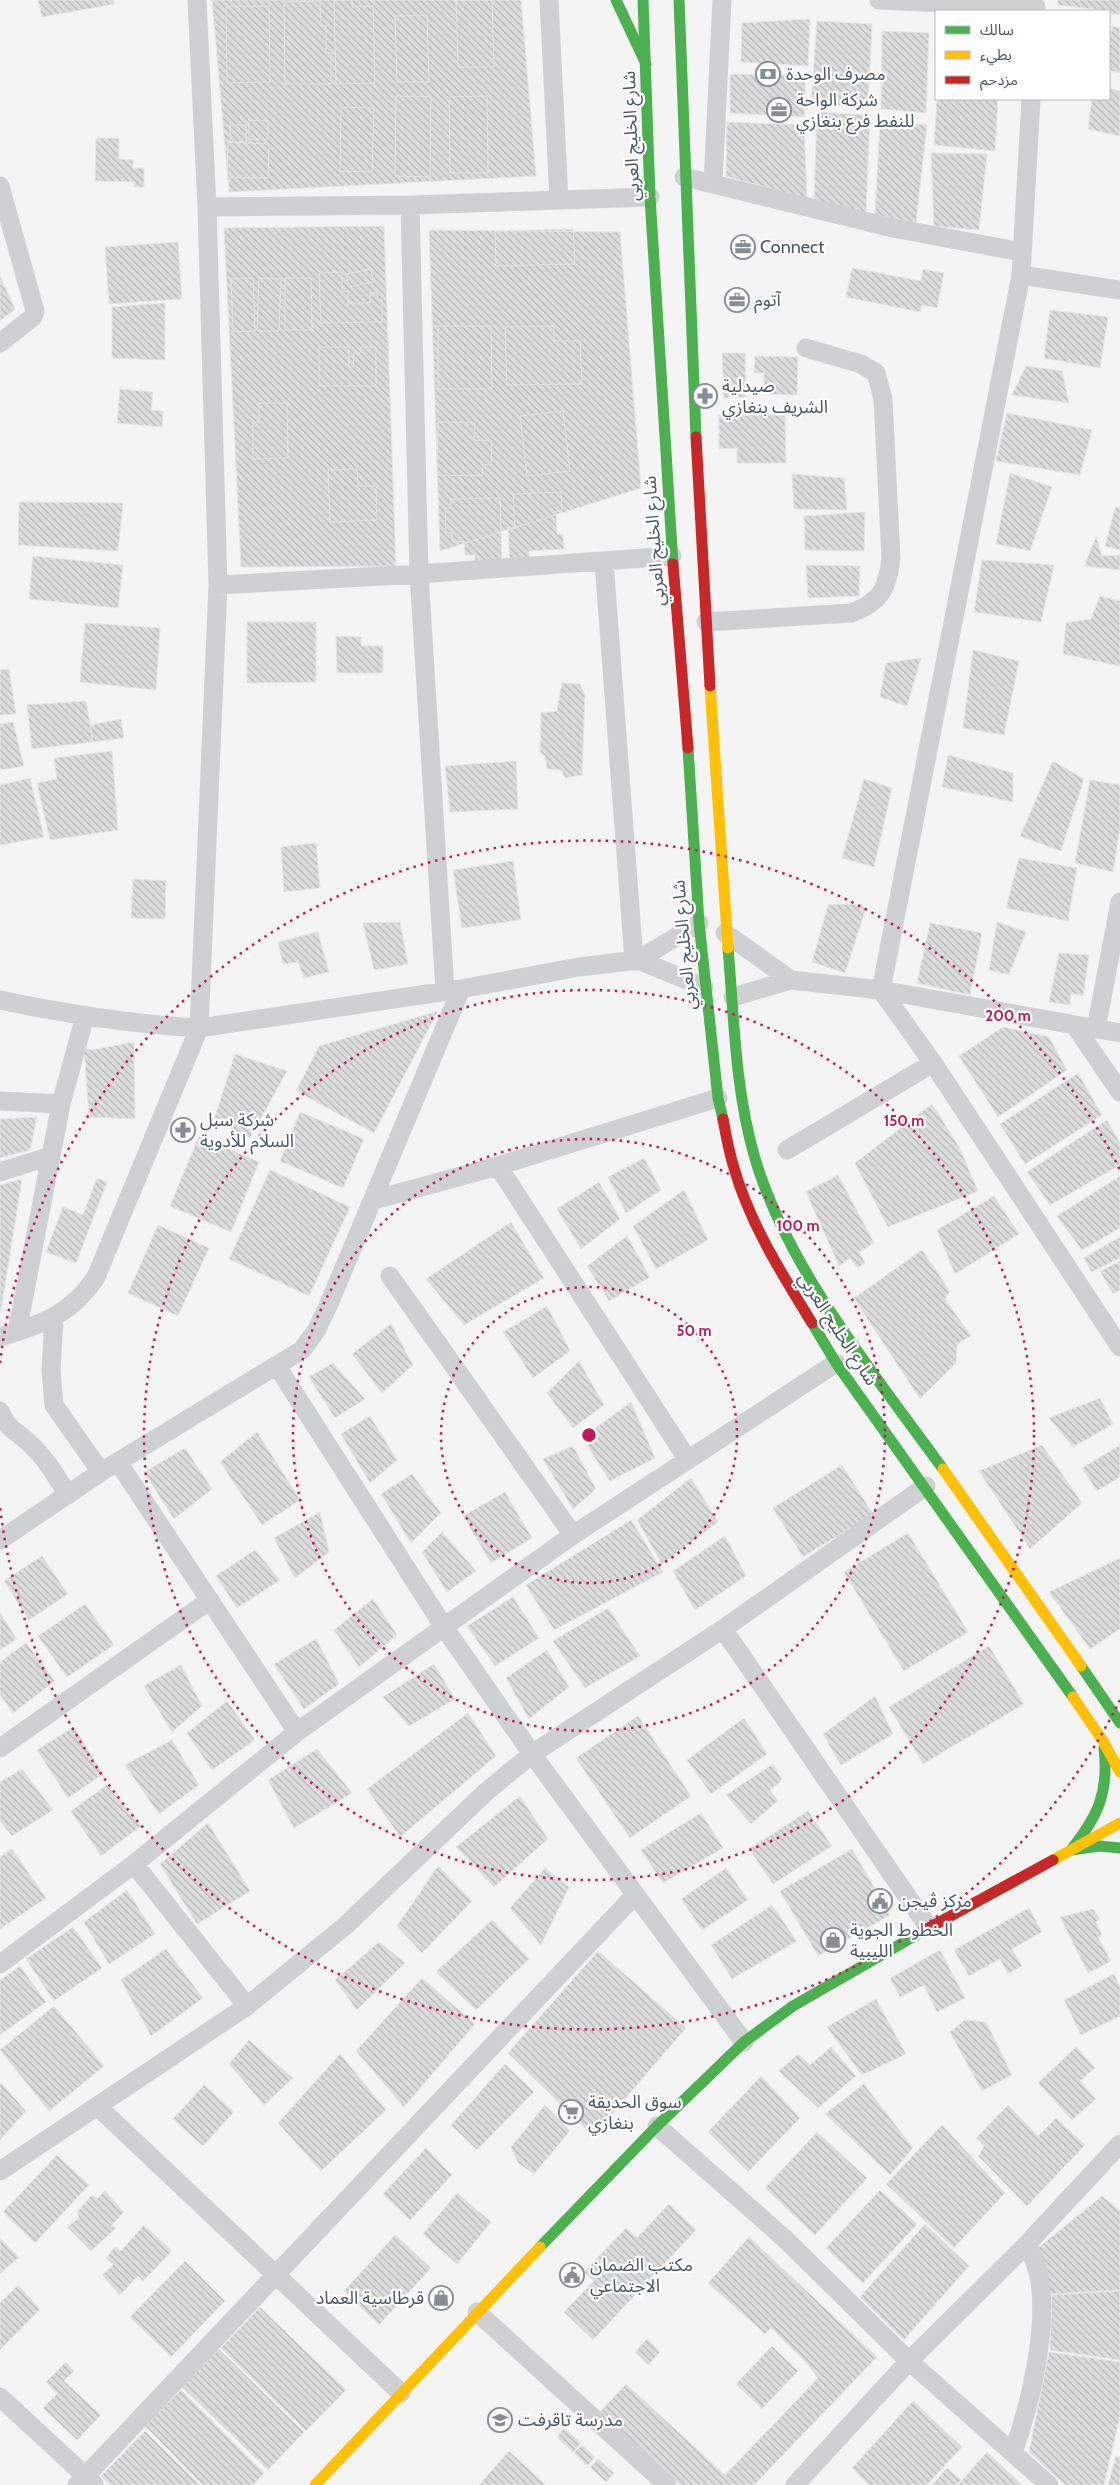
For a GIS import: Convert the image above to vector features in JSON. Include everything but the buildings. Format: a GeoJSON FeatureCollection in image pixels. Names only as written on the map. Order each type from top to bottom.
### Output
{"type":"FeatureCollection","features":[{"type":"Feature","properties":{"kind":"main road"},"geometry":{"type":"LineString","coordinates":[[616,0],[646,64]]}},
{"type":"Feature","properties":{"kind":"main road","name":"شارع الخليج العربي"},"geometry":{"type":"LineString","coordinates":[[643,0],[650,197],[672,556],[687,733],[699,923],[704,986],[718,1098],[734,1169],[774,1261],[836,1364],[926,1486],[1103,1741],[1120,1772]]}},
{"type":"Feature","properties":{"kind":"main road","name":"شارع الخليج العربي"},"geometry":{"type":"LineString","coordinates":[[678,0],[684,177],[706,622],[725,933],[745,1124],[761,1177],[796,1250],[855,1347],[1029,1590],[1120,1722]]}},
{"type":"Feature","properties":{"kind":"main road"},"geometry":{"type":"LineString","coordinates":[[1070,1850],[1094,1821],[1104,1796],[1107,1772],[1103,1741]]}},
{"type":"Feature","properties":{"kind":"main road"},"geometry":{"type":"LineString","coordinates":[[315,2485],[477,2312],[657,2126],[744,2042],[793,2006],[928,1928],[1120,1823]]}},
{"type":"Feature","properties":{"kind":"main road"},"geometry":{"type":"LineString","coordinates":[[1070,1850],[1100,1846],[1120,1848]]}},
{"type":"Feature","properties":{"kind":"street"},"geometry":{"type":"LineString","coordinates":[[9,1334],[54,1318],[72,1306],[85,1294],[96,1277],[199,1028],[218,585],[208,206],[197,0]]}},
{"type":"Feature","properties":{"kind":"street"},"geometry":{"type":"LineString","coordinates":[[549,0],[559,200]]}},
{"type":"Feature","properties":{"kind":"street"},"geometry":{"type":"LineString","coordinates":[[712,183],[722,0]]}},
{"type":"Feature","properties":{"kind":"street"},"geometry":{"type":"LineString","coordinates":[[880,0],[1036,6]]}},
{"type":"Feature","properties":{"kind":"street"},"geometry":{"type":"LineString","coordinates":[[1031,100],[1021,275],[880,990],[933,1063],[1120,1347]]}},
{"type":"Feature","properties":{"kind":"street"},"geometry":{"type":"LineString","coordinates":[[684,177],[802,208],[884,226],[1022,252]]}},
{"type":"Feature","properties":{"kind":"street"},"geometry":{"type":"LineString","coordinates":[[0,186],[35,314],[0,343]]}},
{"type":"Feature","properties":{"kind":"street"},"geometry":{"type":"LineString","coordinates":[[208,206],[410,205],[650,197]]}},
{"type":"Feature","properties":{"kind":"street"},"geometry":{"type":"LineString","coordinates":[[0,1540],[101,1472],[302,1350],[316,1331],[374,1200],[453,990],[418,574],[410,205]]}},
{"type":"Feature","properties":{"kind":"street"},"geometry":{"type":"LineString","coordinates":[[1021,275],[1120,290]]}},
{"type":"Feature","properties":{"kind":"street"},"geometry":{"type":"LineString","coordinates":[[706,622],[851,613],[865,608],[876,600],[888,582],[891,559],[883,398],[876,373],[861,364],[806,348]]}},
{"type":"Feature","properties":{"kind":"street"},"geometry":{"type":"LineString","coordinates":[[218,585],[418,574],[672,556]]}},
{"type":"Feature","properties":{"kind":"street"},"geometry":{"type":"LineString","coordinates":[[604,562],[636,961]]}},
{"type":"Feature","properties":{"kind":"street"},"geometry":{"type":"LineString","coordinates":[[1096,1029],[1120,902]]}},
{"type":"Feature","properties":{"kind":"street"},"geometry":{"type":"LineString","coordinates":[[0,1000],[145,1025],[199,1028],[453,990],[578,967],[636,961],[699,923]]}},
{"type":"Feature","properties":{"kind":"street"},"geometry":{"type":"LineString","coordinates":[[725,933],[791,980]]}},
{"type":"Feature","properties":{"kind":"street"},"geometry":{"type":"LineString","coordinates":[[636,961],[704,986]]}},
{"type":"Feature","properties":{"kind":"street"},"geometry":{"type":"LineString","coordinates":[[733,997],[791,980],[880,990],[1120,1033]]}},
{"type":"Feature","properties":{"kind":"street"},"geometry":{"type":"LineString","coordinates":[[9,1334],[51,1156],[61,1104],[85,1016]]}},
{"type":"Feature","properties":{"kind":"street"},"geometry":{"type":"LineString","coordinates":[[1075,1026],[1120,1092]]}},
{"type":"Feature","properties":{"kind":"street"},"geometry":{"type":"LineString","coordinates":[[787,1150],[933,1063]]}},
{"type":"Feature","properties":{"kind":"street"},"geometry":{"type":"LineString","coordinates":[[374,1200],[498,1166],[718,1098]]}},
{"type":"Feature","properties":{"kind":"street"},"geometry":{"type":"LineString","coordinates":[[0,1101],[61,1104]]}},
{"type":"Feature","properties":{"kind":"street"},"geometry":{"type":"LineString","coordinates":[[0,1172],[51,1156]]}},
{"type":"Feature","properties":{"kind":"street"},"geometry":{"type":"LineString","coordinates":[[498,1166],[688,1460]]}},
{"type":"Feature","properties":{"kind":"street"},"geometry":{"type":"LineString","coordinates":[[390,1276],[573,1536]]}},
{"type":"Feature","properties":{"kind":"street"},"geometry":{"type":"LineString","coordinates":[[54,1318],[51,1370],[54,1405],[101,1472]]}},
{"type":"Feature","properties":{"kind":"street"},"geometry":{"type":"LineString","coordinates":[[0,1964],[134,1864],[297,1732],[573,1536],[836,1364]]}},
{"type":"Feature","properties":{"kind":"street"},"geometry":{"type":"LineString","coordinates":[[277,1366],[444,1627],[532,1754],[744,2042]]}},
{"type":"Feature","properties":{"kind":"street"},"geometry":{"type":"LineString","coordinates":[[0,1411],[6,1425],[29,1442],[50,1466],[68,1495]]}},
{"type":"Feature","properties":{"kind":"street"},"geometry":{"type":"LineString","coordinates":[[118,1462],[297,1732]]}},
{"type":"Feature","properties":{"kind":"street"},"geometry":{"type":"LineString","coordinates":[[0,2171],[247,2006],[345,1926],[487,1791],[532,1754],[723,1630],[926,1486]]}},
{"type":"Feature","properties":{"kind":"street"},"geometry":{"type":"LineString","coordinates":[[0,1748],[210,1600]]}},
{"type":"Feature","properties":{"kind":"street"},"geometry":{"type":"LineString","coordinates":[[723,1630],[928,1928]]}},
{"type":"Feature","properties":{"kind":"street"},"geometry":{"type":"LineString","coordinates":[[134,1864],[247,2006]]}},
{"type":"Feature","properties":{"kind":"street"},"geometry":{"type":"LineString","coordinates":[[0,2397],[86,2482],[635,1895]]}},
{"type":"Feature","properties":{"kind":"street"},"geometry":{"type":"LineString","coordinates":[[96,2106],[402,2393]]}},
{"type":"Feature","properties":{"kind":"street"},"geometry":{"type":"LineString","coordinates":[[657,2126],[784,2238],[909,2361],[1049,2485]]}},
{"type":"Feature","properties":{"kind":"street"},"geometry":{"type":"LineString","coordinates":[[795,2485],[909,2361],[1027,2244],[1120,2144]]}},
{"type":"Feature","properties":{"kind":"street"},"geometry":{"type":"LineString","coordinates":[[1013,2453],[1031,2395],[1040,2317],[1039,2276],[1027,2244]]}},
{"type":"Feature","properties":{"kind":"street"},"geometry":{"type":"LineString","coordinates":[[477,2312],[667,2485]]}},
{"type":"Feature","properties":{"kind":"traffic: fast"},"geometry":{"type":"LineString","coordinates":[[616,0],[646,64]]}},
{"type":"Feature","properties":{"kind":"traffic: fast"},"geometry":{"type":"LineString","coordinates":[[643,0],[650,197],[673,564]]}},
{"type":"Feature","properties":{"kind":"traffic: fast"},"geometry":{"type":"LineString","coordinates":[[679,0],[696,437]]}},
{"type":"Feature","properties":{"kind":"traffic: fast"},"geometry":{"type":"LineString","coordinates":[[688,748],[699,923],[718,1098],[723,1119]]}},
{"type":"Feature","properties":{"kind":"traffic: fast"},"geometry":{"type":"LineString","coordinates":[[728,948],[736,1052],[743,1104],[754,1155],[769,1197],[787,1238],[835,1319],[943,1469]]}},
{"type":"Feature","properties":{"kind":"traffic: fast"},"geometry":{"type":"LineString","coordinates":[[812,1323],[836,1363],[1073,1697]]}},
{"type":"Feature","properties":{"kind":"traffic: fast"},"geometry":{"type":"LineString","coordinates":[[1081,1666],[1120,1723]]}},
{"type":"Feature","properties":{"kind":"traffic: fast"},"geometry":{"type":"LineString","coordinates":[[1071,1850],[1095,1815],[1100,1803],[1105,1778],[1104,1748]]}},
{"type":"Feature","properties":{"kind":"traffic: fast"},"geometry":{"type":"LineString","coordinates":[[1071,1850],[1100,1846],[1120,1848]]}},
{"type":"Feature","properties":{"kind":"traffic: fast"},"geometry":{"type":"LineString","coordinates":[[540,2247],[657,2126],[744,2042],[793,2006],[925,1930]]}},
{"type":"Feature","properties":{"kind":"traffic: slow"},"geometry":{"type":"LineString","coordinates":[[710,686],[728,948]]}},
{"type":"Feature","properties":{"kind":"traffic: slow"},"geometry":{"type":"LineString","coordinates":[[943,1469],[1081,1666]]}},
{"type":"Feature","properties":{"kind":"traffic: slow"},"geometry":{"type":"LineString","coordinates":[[1073,1697],[1103,1741],[1120,1772]]}},
{"type":"Feature","properties":{"kind":"traffic: slow"},"geometry":{"type":"LineString","coordinates":[[1053,1860],[1120,1823]]}},
{"type":"Feature","properties":{"kind":"traffic: slow"},"geometry":{"type":"LineString","coordinates":[[315,2485],[540,2247]]}},
{"type":"Feature","properties":{"kind":"traffic: jam"},"geometry":{"type":"LineString","coordinates":[[696,437],[710,686]]}},
{"type":"Feature","properties":{"kind":"traffic: jam"},"geometry":{"type":"LineString","coordinates":[[673,564],[688,748]]}},
{"type":"Feature","properties":{"kind":"traffic: jam"},"geometry":{"type":"LineString","coordinates":[[723,1119],[732,1162],[749,1209],[768,1248],[812,1323]]}},
{"type":"Feature","properties":{"kind":"traffic: jam"},"geometry":{"type":"LineString","coordinates":[[925,1930],[1053,1860]]}},
{"type":"Feature","properties":{"kind":"place","name":"مصرف الوحدة"},"geometry":{"type":"Point","coordinates":[768,74]}},
{"type":"Feature","properties":{"kind":"place","name":"شركة الواحة للنفط فرع بنغازي"},"geometry":{"type":"Point","coordinates":[779,110]}},
{"type":"Feature","properties":{"kind":"place","name":"Connect"},"geometry":{"type":"Point","coordinates":[743,247]}},
{"type":"Feature","properties":{"kind":"place","name":"آتوم"},"geometry":{"type":"Point","coordinates":[737,300]}},
{"type":"Feature","properties":{"kind":"place","name":"صيدلية الشريف بنغازي"},"geometry":{"type":"Point","coordinates":[705,396]}},
{"type":"Feature","properties":{"kind":"place","name":"شركة سبل السلام للأدوية"},"geometry":{"type":"Point","coordinates":[183,1130]}},
{"type":"Feature","properties":{"kind":"place","name":"مركز ڤيجن"},"geometry":{"type":"Point","coordinates":[880,1901]}},
{"type":"Feature","properties":{"kind":"place","name":"الخطوط الجوية الليبية"},"geometry":{"type":"Point","coordinates":[833,1940]}},
{"type":"Feature","properties":{"kind":"place","name":"سوق الحديقة بنغازي"},"geometry":{"type":"Point","coordinates":[571,2112]}},
{"type":"Feature","properties":{"kind":"place","name":"مكتب الضمان الاجتماعي"},"geometry":{"type":"Point","coordinates":[572,2275]}},
{"type":"Feature","properties":{"kind":"place","name":"قرطاسية العماد"},"geometry":{"type":"Point","coordinates":[441,2298]}},
{"type":"Feature","properties":{"kind":"place","name":"مدرسة تاقرفت"},"geometry":{"type":"Point","coordinates":[500,2420]}}]}
